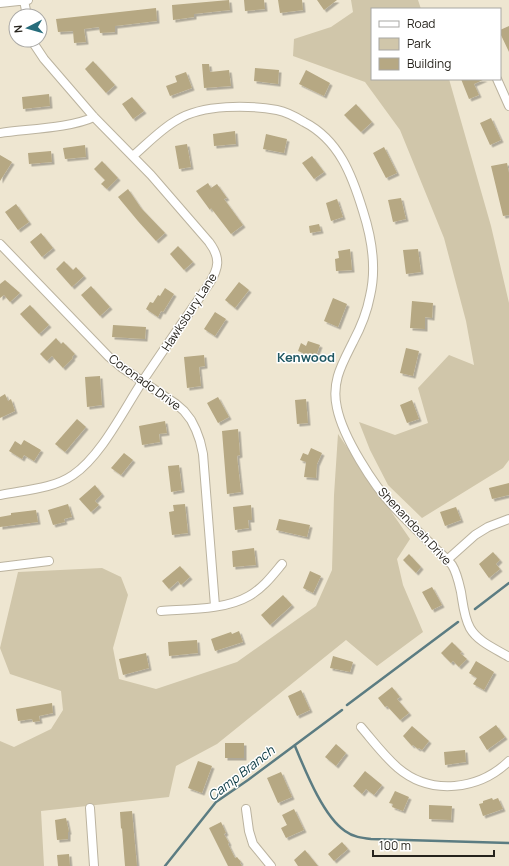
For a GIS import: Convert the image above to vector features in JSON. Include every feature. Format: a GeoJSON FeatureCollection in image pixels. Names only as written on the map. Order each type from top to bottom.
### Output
{"type":"FeatureCollection","features":[{"type":"Feature","properties":{"kind":"street"},"geometry":{"type":"LineString","coordinates":[[0,3],[28,0]]}},
{"type":"Feature","properties":{"kind":"street","name":"Hawksbury Lane"},"geometry":{"type":"LineString","coordinates":[[0,495],[44,487],[59,482],[72,476],[87,464],[97,452],[142,381],[212,279],[218,264],[214,248],[209,242],[151,175],[94,116],[44,59],[37,48]]}},
{"type":"Feature","properties":{"kind":"street"},"geometry":{"type":"LineString","coordinates":[[497,80],[509,106]]}},
{"type":"Feature","properties":{"kind":"street","name":"Shenandoah Drive"},"geometry":{"type":"LineString","coordinates":[[133,156],[168,127],[186,115],[197,111],[243,107],[261,107],[281,111],[298,118],[323,134],[335,147],[345,162],[358,194],[370,235],[373,269],[373,283],[368,306],[362,324],[343,360],[336,381],[336,404],[339,416],[344,430],[372,480],[393,507],[452,566],[458,579],[465,613],[470,627],[482,641],[509,657]]}},
{"type":"Feature","properties":{"kind":"street"},"geometry":{"type":"LineString","coordinates":[[0,133],[64,125],[85,121],[94,116]]}},
{"type":"Feature","properties":{"kind":"street","name":"Coronado Drive"},"geometry":{"type":"LineString","coordinates":[[0,244],[109,357],[121,367],[176,404],[191,420],[200,441],[204,462],[215,606]]}},
{"type":"Feature","properties":{"kind":"street"},"geometry":{"type":"LineString","coordinates":[[447,560],[475,535],[488,527],[509,519]]}},
{"type":"Feature","properties":{"kind":"street"},"geometry":{"type":"LineString","coordinates":[[0,567],[49,561]]}},
{"type":"Feature","properties":{"kind":"street"},"geometry":{"type":"LineString","coordinates":[[161,611],[215,606],[237,602],[249,596],[270,579],[282,564]]}},
{"type":"Feature","properties":{"kind":"street"},"geometry":{"type":"LineString","coordinates":[[361,727],[398,768],[421,781],[432,784],[445,787],[457,787],[479,781],[498,771],[509,762]]}},
{"type":"Feature","properties":{"kind":"street"},"geometry":{"type":"LineString","coordinates":[[90,808],[94,866]]}},
{"type":"Feature","properties":{"kind":"street"},"geometry":{"type":"LineString","coordinates":[[246,809],[249,831],[254,844],[272,866]]}},
{"type":"Feature","properties":{"kind":"green space"},"geometry":{"type":"Polygon","coordinates":[[[351,0],[418,0],[421,8],[371,8],[371,80],[449,80],[491,226],[509,303],[509,460],[503,468],[422,518],[388,485],[370,450],[359,422],[395,435],[428,423],[418,388],[449,355],[474,365],[466,321],[444,238],[400,130],[365,82],[293,56],[294,39],[331,27],[353,12],[351,0]]]}},
{"type":"Feature","properties":{"kind":"green space"},"geometry":{"type":"Polygon","coordinates":[[[338,434],[410,539],[397,559],[403,585],[423,632],[377,666],[346,640],[217,744],[176,766],[169,797],[41,811],[44,866],[0,866],[0,741],[14,747],[51,729],[63,710],[61,691],[10,674],[0,648],[18,572],[102,568],[121,577],[128,595],[113,648],[119,679],[156,689],[237,662],[316,606],[332,570],[334,495],[338,434]]]}},
{"type":"Feature","properties":{"kind":"building"},"geometry":{"type":"Polygon","coordinates":[[[229,0],[230,10],[194,14],[194,17],[173,20],[172,5],[229,0]]]}},
{"type":"Feature","properties":{"kind":"building"},"geometry":{"type":"Polygon","coordinates":[[[244,0],[264,0],[265,9],[245,11],[244,0]]]}},
{"type":"Feature","properties":{"kind":"building"},"geometry":{"type":"Polygon","coordinates":[[[278,0],[302,0],[303,10],[280,13],[278,0]]]}},
{"type":"Feature","properties":{"kind":"building"},"geometry":{"type":"Polygon","coordinates":[[[317,0],[337,0],[324,10],[317,0]]]}},
{"type":"Feature","properties":{"kind":"building"},"geometry":{"type":"Polygon","coordinates":[[[156,8],[157,21],[115,26],[115,32],[100,33],[99,27],[84,29],[86,42],[74,43],[73,31],[58,32],[56,19],[156,8]]]}},
{"type":"Feature","properties":{"kind":"building"},"geometry":{"type":"Polygon","coordinates":[[[509,26],[509,52],[501,35],[501,30],[509,26]]]}},
{"type":"Feature","properties":{"kind":"building"},"geometry":{"type":"Polygon","coordinates":[[[93,61],[115,85],[106,93],[85,69],[93,61]]]}},
{"type":"Feature","properties":{"kind":"building"},"geometry":{"type":"Polygon","coordinates":[[[202,64],[209,64],[210,72],[229,70],[231,86],[204,88],[202,64]]]}},
{"type":"Feature","properties":{"kind":"building"},"geometry":{"type":"Polygon","coordinates":[[[255,68],[279,70],[278,84],[254,81],[255,68]]]}},
{"type":"Feature","properties":{"kind":"building"},"geometry":{"type":"Polygon","coordinates":[[[306,70],[330,83],[324,96],[299,84],[306,70]]]}},
{"type":"Feature","properties":{"kind":"building"},"geometry":{"type":"Polygon","coordinates":[[[186,72],[192,88],[170,96],[166,86],[177,82],[175,76],[186,72]]]}},
{"type":"Feature","properties":{"kind":"building"},"geometry":{"type":"Polygon","coordinates":[[[461,80],[483,80],[474,84],[479,95],[469,99],[461,80]]]}},
{"type":"Feature","properties":{"kind":"building"},"geometry":{"type":"Polygon","coordinates":[[[49,94],[50,106],[23,109],[22,97],[49,94]]]}},
{"type":"Feature","properties":{"kind":"building"},"geometry":{"type":"Polygon","coordinates":[[[132,97],[144,111],[133,119],[122,104],[132,97]]]}},
{"type":"Feature","properties":{"kind":"building"},"geometry":{"type":"Polygon","coordinates":[[[356,104],[372,122],[361,132],[344,115],[356,104]]]}},
{"type":"Feature","properties":{"kind":"building"},"geometry":{"type":"Polygon","coordinates":[[[491,118],[501,140],[490,145],[480,123],[491,118]]]}},
{"type":"Feature","properties":{"kind":"building"},"geometry":{"type":"Polygon","coordinates":[[[235,131],[236,144],[214,146],[213,134],[235,131]]]}},
{"type":"Feature","properties":{"kind":"building"},"geometry":{"type":"Polygon","coordinates":[[[266,134],[287,139],[284,153],[263,149],[266,134]]]}},
{"type":"Feature","properties":{"kind":"building"},"geometry":{"type":"Polygon","coordinates":[[[187,144],[191,167],[179,169],[175,146],[187,144]]]}},
{"type":"Feature","properties":{"kind":"building"},"geometry":{"type":"Polygon","coordinates":[[[85,145],[86,157],[65,159],[63,148],[85,145]]]}},
{"type":"Feature","properties":{"kind":"building"},"geometry":{"type":"Polygon","coordinates":[[[384,147],[397,173],[386,178],[373,153],[384,147]]]}},
{"type":"Feature","properties":{"kind":"building"},"geometry":{"type":"Polygon","coordinates":[[[51,151],[52,162],[29,164],[28,153],[51,151]]]}},
{"type":"Feature","properties":{"kind":"building"},"geometry":{"type":"Polygon","coordinates":[[[0,155],[12,162],[0,181],[0,155]]]}},
{"type":"Feature","properties":{"kind":"building"},"geometry":{"type":"Polygon","coordinates":[[[312,156],[324,172],[314,179],[302,163],[312,156]]]}},
{"type":"Feature","properties":{"kind":"building"},"geometry":{"type":"Polygon","coordinates":[[[102,161],[118,178],[107,189],[101,184],[105,180],[94,169],[102,161]]]}},
{"type":"Feature","properties":{"kind":"building"},"geometry":{"type":"Polygon","coordinates":[[[507,163],[509,173],[509,215],[503,216],[491,166],[507,163]]]}},
{"type":"Feature","properties":{"kind":"building"},"geometry":{"type":"Polygon","coordinates":[[[208,183],[211,188],[217,184],[227,198],[224,199],[243,225],[231,234],[196,191],[208,183]]]}},
{"type":"Feature","properties":{"kind":"building"},"geometry":{"type":"Polygon","coordinates":[[[128,189],[141,208],[165,233],[156,241],[118,197],[128,189]]]}},
{"type":"Feature","properties":{"kind":"building"},"geometry":{"type":"Polygon","coordinates":[[[401,198],[406,219],[393,222],[388,200],[401,198]]]}},
{"type":"Feature","properties":{"kind":"building"},"geometry":{"type":"Polygon","coordinates":[[[337,199],[343,217],[331,221],[326,203],[337,199]]]}},
{"type":"Feature","properties":{"kind":"building"},"geometry":{"type":"Polygon","coordinates":[[[16,204],[29,222],[18,230],[5,212],[16,204]]]}},
{"type":"Feature","properties":{"kind":"building"},"geometry":{"type":"Polygon","coordinates":[[[319,224],[321,231],[310,233],[309,226],[319,224]]]}},
{"type":"Feature","properties":{"kind":"building"},"geometry":{"type":"Polygon","coordinates":[[[41,233],[53,248],[42,257],[30,242],[41,233]]]}},
{"type":"Feature","properties":{"kind":"building"},"geometry":{"type":"Polygon","coordinates":[[[178,246],[193,262],[184,270],[170,254],[178,246]]]}},
{"type":"Feature","properties":{"kind":"building"},"geometry":{"type":"Polygon","coordinates":[[[350,249],[352,270],[336,271],[335,259],[339,258],[338,251],[350,249]]]}},
{"type":"Feature","properties":{"kind":"building"},"geometry":{"type":"Polygon","coordinates":[[[418,249],[421,272],[406,274],[403,250],[418,249]]]}},
{"type":"Feature","properties":{"kind":"building"},"geometry":{"type":"Polygon","coordinates":[[[64,261],[73,270],[76,267],[84,276],[72,287],[56,269],[64,261]]]}},
{"type":"Feature","properties":{"kind":"building"},"geometry":{"type":"Polygon","coordinates":[[[5,280],[20,293],[10,302],[4,295],[0,298],[0,284],[5,280]]]}},
{"type":"Feature","properties":{"kind":"building"},"geometry":{"type":"Polygon","coordinates":[[[239,282],[249,290],[235,308],[225,300],[239,282]]]}},
{"type":"Feature","properties":{"kind":"building"},"geometry":{"type":"Polygon","coordinates":[[[91,286],[110,307],[100,316],[81,295],[91,286]]]}},
{"type":"Feature","properties":{"kind":"building"},"geometry":{"type":"Polygon","coordinates":[[[165,288],[174,294],[163,312],[161,311],[158,317],[146,309],[150,302],[153,303],[165,288]]]}},
{"type":"Feature","properties":{"kind":"building"},"geometry":{"type":"Polygon","coordinates":[[[333,298],[347,304],[338,327],[324,321],[333,298]]]}},
{"type":"Feature","properties":{"kind":"building"},"geometry":{"type":"Polygon","coordinates":[[[412,301],[433,303],[432,318],[425,317],[425,329],[410,328],[412,301]]]}},
{"type":"Feature","properties":{"kind":"building"},"geometry":{"type":"Polygon","coordinates":[[[30,305],[49,325],[39,334],[20,314],[30,305]]]}},
{"type":"Feature","properties":{"kind":"building"},"geometry":{"type":"Polygon","coordinates":[[[215,312],[226,319],[215,336],[204,329],[215,312]]]}},
{"type":"Feature","properties":{"kind":"building"},"geometry":{"type":"Polygon","coordinates":[[[113,325],[146,327],[145,339],[112,337],[113,325]]]}},
{"type":"Feature","properties":{"kind":"building"},"geometry":{"type":"Polygon","coordinates":[[[56,338],[61,344],[63,342],[75,354],[63,368],[52,356],[47,361],[40,354],[56,338]]]}},
{"type":"Feature","properties":{"kind":"building"},"geometry":{"type":"Polygon","coordinates":[[[308,341],[320,345],[314,361],[301,356],[303,353],[298,351],[301,343],[306,346],[308,341]]]}},
{"type":"Feature","properties":{"kind":"building"},"geometry":{"type":"Polygon","coordinates":[[[406,348],[419,351],[413,376],[400,373],[406,348]]]}},
{"type":"Feature","properties":{"kind":"building"},"geometry":{"type":"Polygon","coordinates":[[[204,355],[205,366],[199,367],[201,386],[187,388],[184,357],[204,355]]]}},
{"type":"Feature","properties":{"kind":"building"},"geometry":{"type":"Polygon","coordinates":[[[100,376],[102,405],[87,407],[85,377],[100,376]]]}},
{"type":"Feature","properties":{"kind":"building"},"geometry":{"type":"Polygon","coordinates":[[[5,394],[8,401],[11,399],[15,411],[0,418],[0,397],[5,394]]]}},
{"type":"Feature","properties":{"kind":"building"},"geometry":{"type":"Polygon","coordinates":[[[218,397],[229,417],[218,423],[207,403],[218,397]]]}},
{"type":"Feature","properties":{"kind":"building"},"geometry":{"type":"Polygon","coordinates":[[[306,399],[308,423],[297,424],[295,400],[306,399]]]}},
{"type":"Feature","properties":{"kind":"building"},"geometry":{"type":"Polygon","coordinates":[[[412,400],[419,419],[407,423],[400,405],[412,400]]]}},
{"type":"Feature","properties":{"kind":"building"},"geometry":{"type":"Polygon","coordinates":[[[77,419],[86,427],[65,452],[55,444],[77,419]]]}},
{"type":"Feature","properties":{"kind":"building"},"geometry":{"type":"Polygon","coordinates":[[[165,421],[167,433],[159,434],[160,442],[142,445],[139,426],[165,421]]]}},
{"type":"Feature","properties":{"kind":"building"},"geometry":{"type":"Polygon","coordinates":[[[238,429],[240,455],[237,456],[241,492],[227,494],[222,431],[238,429]]]}},
{"type":"Feature","properties":{"kind":"building"},"geometry":{"type":"Polygon","coordinates":[[[24,440],[41,450],[34,461],[24,455],[22,459],[9,451],[15,441],[21,445],[24,440]]]}},
{"type":"Feature","properties":{"kind":"building"},"geometry":{"type":"Polygon","coordinates":[[[311,448],[322,453],[317,464],[316,478],[304,477],[306,462],[300,460],[303,453],[308,455],[311,448]]]}},
{"type":"Feature","properties":{"kind":"building"},"geometry":{"type":"Polygon","coordinates":[[[124,453],[133,460],[121,475],[111,468],[124,453]]]}},
{"type":"Feature","properties":{"kind":"building"},"geometry":{"type":"Polygon","coordinates":[[[179,465],[182,490],[171,492],[168,466],[179,465]]]}},
{"type":"Feature","properties":{"kind":"building"},"geometry":{"type":"Polygon","coordinates":[[[509,483],[509,495],[492,499],[489,488],[509,483]]]}},
{"type":"Feature","properties":{"kind":"building"},"geometry":{"type":"Polygon","coordinates":[[[95,485],[102,494],[95,501],[99,505],[91,512],[79,499],[95,485]]]}},
{"type":"Feature","properties":{"kind":"building"},"geometry":{"type":"Polygon","coordinates":[[[68,504],[72,517],[64,519],[65,522],[53,525],[48,510],[68,504]]]}},
{"type":"Feature","properties":{"kind":"building"},"geometry":{"type":"Polygon","coordinates":[[[185,504],[188,533],[172,535],[169,512],[174,511],[173,505],[185,504]]]}},
{"type":"Feature","properties":{"kind":"building"},"geometry":{"type":"Polygon","coordinates":[[[251,505],[252,520],[248,520],[249,528],[235,530],[233,507],[251,505]]]}},
{"type":"Feature","properties":{"kind":"building"},"geometry":{"type":"Polygon","coordinates":[[[456,507],[461,520],[445,526],[440,512],[456,507]]]}},
{"type":"Feature","properties":{"kind":"building"},"geometry":{"type":"Polygon","coordinates":[[[36,510],[38,522],[0,527],[0,517],[11,515],[11,513],[36,510]]]}},
{"type":"Feature","properties":{"kind":"building"},"geometry":{"type":"Polygon","coordinates":[[[279,519],[310,525],[307,537],[276,530],[279,519]]]}},
{"type":"Feature","properties":{"kind":"building"},"geometry":{"type":"Polygon","coordinates":[[[254,548],[256,565],[233,567],[232,551],[254,548]]]}},
{"type":"Feature","properties":{"kind":"building"},"geometry":{"type":"Polygon","coordinates":[[[493,552],[500,560],[496,564],[500,569],[489,578],[479,564],[493,552]]]}},
{"type":"Feature","properties":{"kind":"building"},"geometry":{"type":"Polygon","coordinates":[[[409,554],[421,567],[416,573],[403,560],[409,554]]]}},
{"type":"Feature","properties":{"kind":"building"},"geometry":{"type":"Polygon","coordinates":[[[180,566],[190,577],[181,585],[178,581],[169,589],[162,581],[180,566]]]}},
{"type":"Feature","properties":{"kind":"building"},"geometry":{"type":"Polygon","coordinates":[[[310,571],[321,576],[313,593],[303,588],[310,571]]]}},
{"type":"Feature","properties":{"kind":"building"},"geometry":{"type":"Polygon","coordinates":[[[432,587],[442,605],[432,610],[422,592],[432,587]]]}},
{"type":"Feature","properties":{"kind":"building"},"geometry":{"type":"Polygon","coordinates":[[[283,595],[292,605],[270,625],[261,615],[283,595]]]}},
{"type":"Feature","properties":{"kind":"building"},"geometry":{"type":"Polygon","coordinates":[[[239,631],[243,642],[215,651],[211,639],[231,632],[232,634],[239,631]]]}},
{"type":"Feature","properties":{"kind":"building"},"geometry":{"type":"Polygon","coordinates":[[[197,640],[198,653],[169,656],[168,642],[197,640]]]}},
{"type":"Feature","properties":{"kind":"building"},"geometry":{"type":"Polygon","coordinates":[[[452,642],[462,652],[460,653],[467,659],[459,667],[453,661],[451,663],[441,653],[452,642]]]}},
{"type":"Feature","properties":{"kind":"building"},"geometry":{"type":"Polygon","coordinates":[[[146,653],[149,668],[123,675],[119,659],[146,653]]]}},
{"type":"Feature","properties":{"kind":"building"},"geometry":{"type":"Polygon","coordinates":[[[333,656],[353,662],[350,672],[330,668],[333,656]]]}},
{"type":"Feature","properties":{"kind":"building"},"geometry":{"type":"Polygon","coordinates":[[[476,661],[494,672],[484,690],[473,684],[477,678],[469,673],[476,661]]]}},
{"type":"Feature","properties":{"kind":"building"},"geometry":{"type":"Polygon","coordinates":[[[392,687],[400,697],[397,699],[409,713],[400,720],[387,706],[385,707],[378,698],[392,687]]]}},
{"type":"Feature","properties":{"kind":"building"},"geometry":{"type":"Polygon","coordinates":[[[301,690],[310,710],[297,716],[288,696],[301,690]]]}},
{"type":"Feature","properties":{"kind":"building"},"geometry":{"type":"Polygon","coordinates":[[[52,703],[53,713],[39,716],[40,721],[33,722],[32,719],[18,721],[16,709],[52,703]]]}},
{"type":"Feature","properties":{"kind":"building"},"geometry":{"type":"Polygon","coordinates":[[[496,725],[505,737],[487,750],[479,737],[496,725]]]}},
{"type":"Feature","properties":{"kind":"building"},"geometry":{"type":"Polygon","coordinates":[[[412,726],[429,741],[422,750],[413,745],[412,746],[403,736],[412,726]]]}},
{"type":"Feature","properties":{"kind":"building"},"geometry":{"type":"Polygon","coordinates":[[[225,743],[244,743],[244,758],[225,758],[225,743]]]}},
{"type":"Feature","properties":{"kind":"building"},"geometry":{"type":"Polygon","coordinates":[[[336,744],[346,753],[336,766],[325,757],[336,744]]]}},
{"type":"Feature","properties":{"kind":"building"},"geometry":{"type":"Polygon","coordinates":[[[465,750],[466,762],[445,765],[444,752],[465,750]]]}},
{"type":"Feature","properties":{"kind":"building"},"geometry":{"type":"Polygon","coordinates":[[[198,761],[212,766],[202,793],[188,788],[198,761]]]}},
{"type":"Feature","properties":{"kind":"building"},"geometry":{"type":"Polygon","coordinates":[[[365,771],[382,785],[374,795],[366,789],[362,794],[353,786],[365,771]]]}},
{"type":"Feature","properties":{"kind":"building"},"geometry":{"type":"Polygon","coordinates":[[[281,772],[292,797],[278,803],[267,778],[281,772]]]}},
{"type":"Feature","properties":{"kind":"building"},"geometry":{"type":"Polygon","coordinates":[[[395,791],[409,797],[403,811],[392,807],[393,804],[389,803],[395,791]]]}},
{"type":"Feature","properties":{"kind":"building"},"geometry":{"type":"Polygon","coordinates":[[[492,798],[493,800],[498,798],[503,809],[483,816],[479,804],[492,798]]]}},
{"type":"Feature","properties":{"kind":"building"},"geometry":{"type":"Polygon","coordinates":[[[429,805],[452,806],[451,820],[429,819],[429,805]]]}},
{"type":"Feature","properties":{"kind":"building"},"geometry":{"type":"Polygon","coordinates":[[[294,809],[304,830],[286,838],[281,828],[287,825],[282,815],[294,809]]]}},
{"type":"Feature","properties":{"kind":"building"},"geometry":{"type":"Polygon","coordinates":[[[132,811],[137,866],[125,866],[120,812],[132,811]]]}},
{"type":"Feature","properties":{"kind":"building"},"geometry":{"type":"Polygon","coordinates":[[[66,818],[69,832],[68,839],[57,840],[55,820],[66,818]]]}},
{"type":"Feature","properties":{"kind":"building"},"geometry":{"type":"Polygon","coordinates":[[[221,822],[226,833],[224,834],[229,843],[228,844],[235,858],[237,857],[242,866],[228,866],[209,828],[221,822]]]}},
{"type":"Feature","properties":{"kind":"building"},"geometry":{"type":"Polygon","coordinates":[[[342,842],[348,849],[334,861],[328,854],[342,842]]]}},
{"type":"Feature","properties":{"kind":"building"},"geometry":{"type":"Polygon","coordinates":[[[305,850],[318,866],[298,866],[294,860],[305,850]]]}},
{"type":"Feature","properties":{"kind":"building"},"geometry":{"type":"Polygon","coordinates":[[[69,854],[70,866],[58,866],[57,855],[69,854]]]}},
{"type":"Feature","properties":{"kind":"waterway","name":"Camp Branch"},"geometry":{"type":"LineString","coordinates":[[475,609],[509,583]]}},
{"type":"Feature","properties":{"kind":"waterway","name":"Camp Branch"},"geometry":{"type":"LineString","coordinates":[[347,705],[458,622]]}},
{"type":"Feature","properties":{"kind":"waterway","name":"Camp Branch"},"geometry":{"type":"LineString","coordinates":[[165,866],[216,802],[342,710]]}},
{"type":"Feature","properties":{"kind":"waterway"},"geometry":{"type":"LineString","coordinates":[[295,746],[309,779],[322,804],[337,824],[351,835],[371,839],[509,843]]}},
{"type":"Feature","properties":{"kind":"district","name":"Kenwood"},"geometry":{"type":"Point","coordinates":[306,357]}}]}
